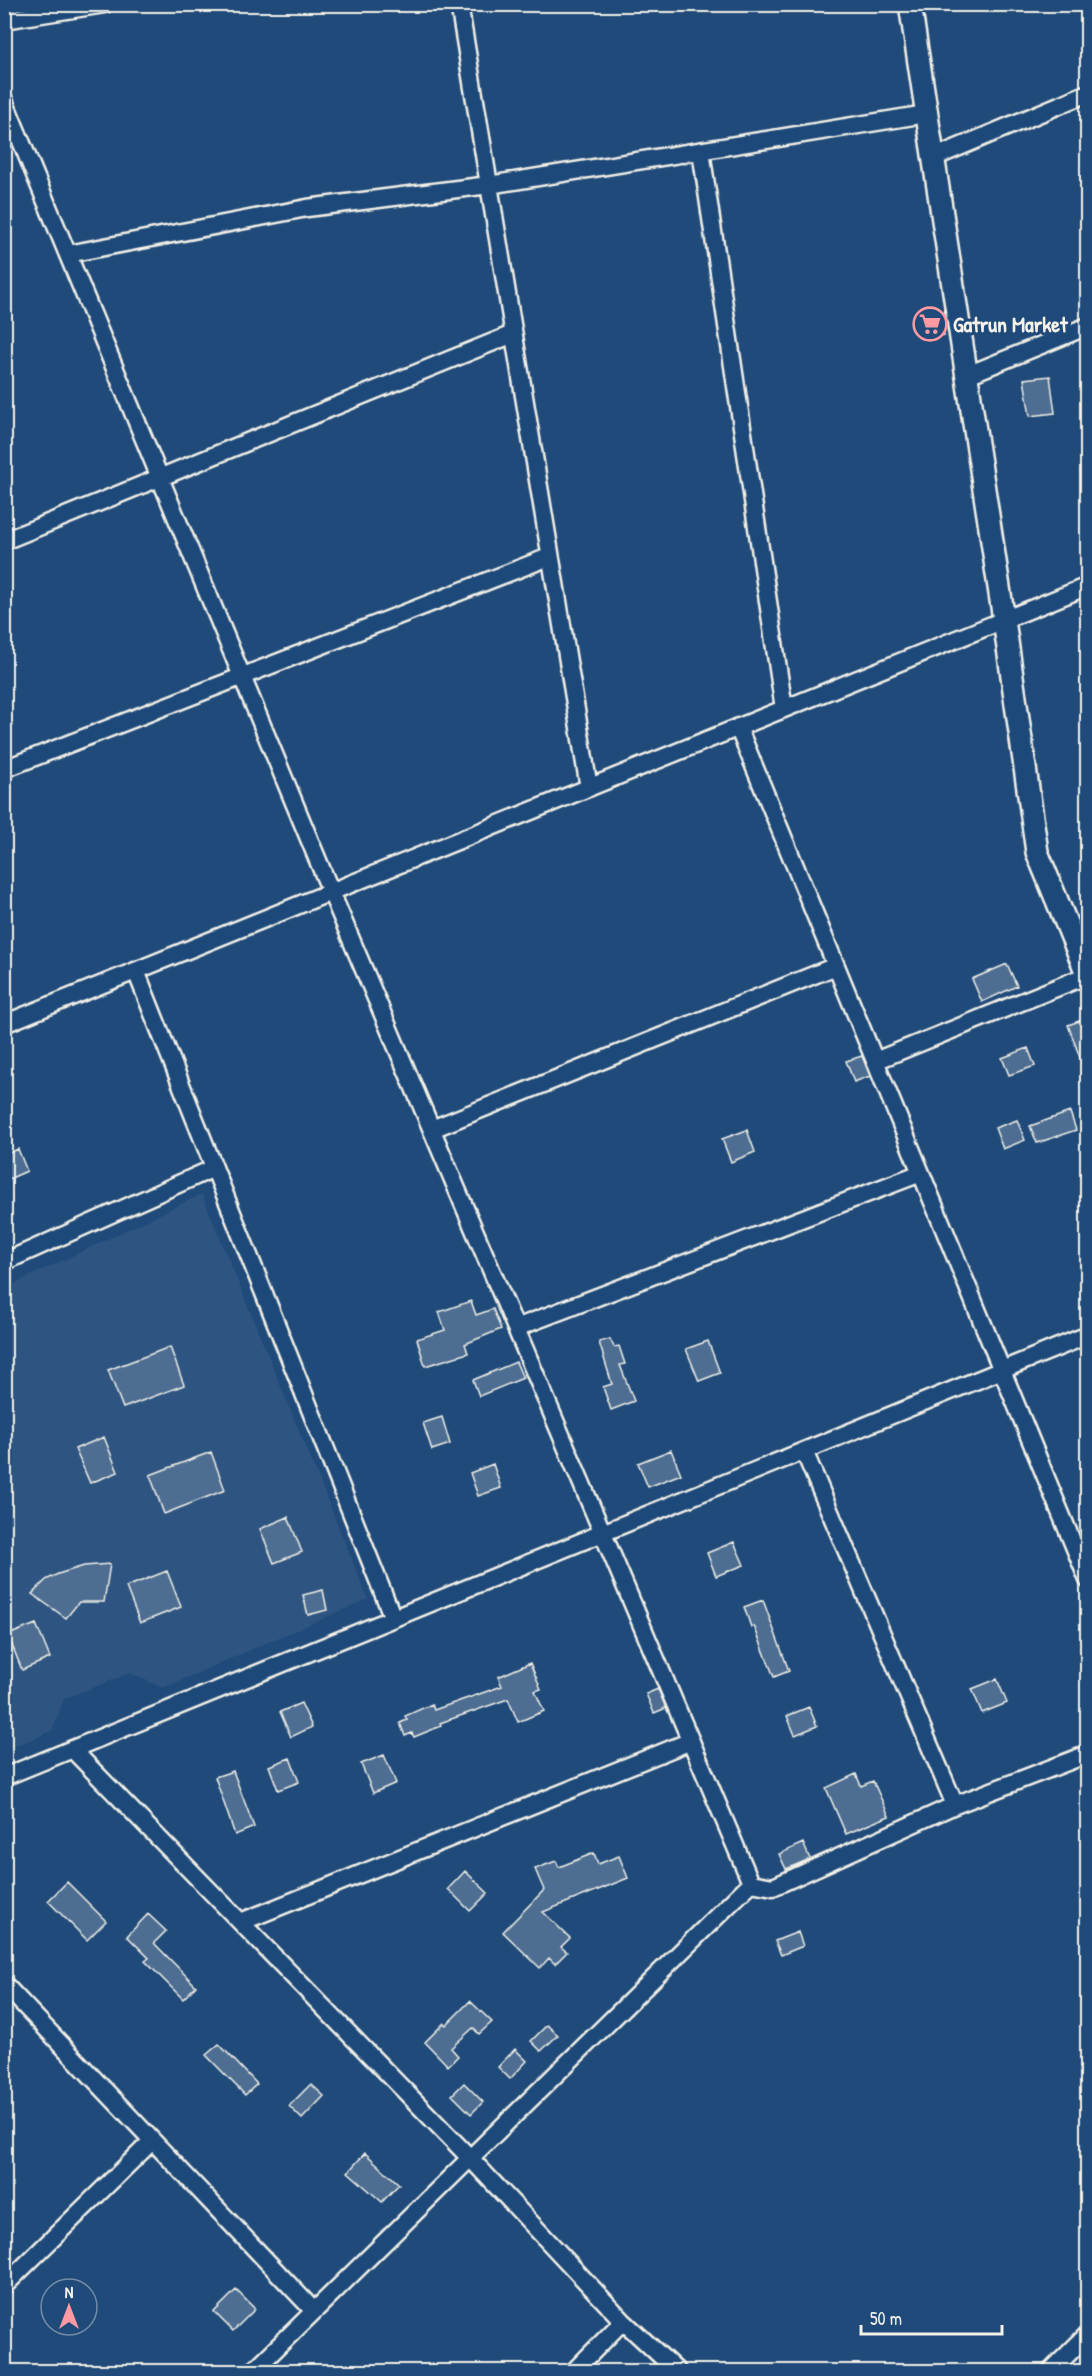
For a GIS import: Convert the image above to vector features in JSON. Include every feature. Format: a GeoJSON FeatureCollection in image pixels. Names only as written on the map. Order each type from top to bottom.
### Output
{"type":"FeatureCollection","features":[{"type":"Feature","properties":{"kind":"street"},"geometry":{"type":"LineString","coordinates":[[4,20],[105,4]]}},
{"type":"Feature","properties":{"kind":"street"},"geometry":{"type":"LineString","coordinates":[[459,4],[589,788]]}},
{"type":"Feature","properties":{"kind":"street"},"geometry":{"type":"LineString","coordinates":[[875,1061],[1087,976],[1037,852],[1005,620],[965,376],[910,4]]}},
{"type":"Feature","properties":{"kind":"street"},"geometry":{"type":"LineString","coordinates":[[933,158],[1088,93]]}},
{"type":"Feature","properties":{"kind":"street"},"geometry":{"type":"LineString","coordinates":[[4,100],[331,892],[751,1883]]}},
{"type":"Feature","properties":{"kind":"street"},"geometry":{"type":"LineString","coordinates":[[68,254],[307,208],[489,185],[926,114]]}},
{"type":"Feature","properties":{"kind":"street"},"geometry":{"type":"LineString","coordinates":[[701,150],[784,709]]}},
{"type":"Feature","properties":{"kind":"street"},"geometry":{"type":"LineString","coordinates":[[965,376],[1088,326]]}},
{"type":"Feature","properties":{"kind":"street"},"geometry":{"type":"LineString","coordinates":[[4,541],[513,334]]}},
{"type":"Feature","properties":{"kind":"street"},"geometry":{"type":"LineString","coordinates":[[4,769],[549,556]]}},
{"type":"Feature","properties":{"kind":"street"},"geometry":{"type":"LineString","coordinates":[[4,1024],[1088,586]]}},
{"type":"Feature","properties":{"kind":"street"},"geometry":{"type":"LineString","coordinates":[[738,727],[1088,1580]]}},
{"type":"Feature","properties":{"kind":"street"},"geometry":{"type":"LineString","coordinates":[[432,1129],[836,966]]}},
{"type":"Feature","properties":{"kind":"street"},"geometry":{"type":"LineString","coordinates":[[136,971],[393,1618]]}},
{"type":"Feature","properties":{"kind":"street"},"geometry":{"type":"LineString","coordinates":[[4,1262],[214,1168]]}},
{"type":"Feature","properties":{"kind":"street"},"geometry":{"type":"LineString","coordinates":[[516,1328],[921,1173]]}},
{"type":"Feature","properties":{"kind":"street"},"geometry":{"type":"LineString","coordinates":[[4,1777],[1088,1335]]}},
{"type":"Feature","properties":{"kind":"street"},"geometry":{"type":"LineString","coordinates":[[804,1451],[955,1806]]}},
{"type":"Feature","properties":{"kind":"street"},"geometry":{"type":"LineString","coordinates":[[241,1922],[691,1741]]}},
{"type":"Feature","properties":{"kind":"street"},"geometry":{"type":"LineString","coordinates":[[72,1749],[470,2158],[623,2321],[678,2372]]}},
{"type":"Feature","properties":{"kind":"street"},"geometry":{"type":"LineString","coordinates":[[751,1883],[773,1887],[955,1806],[1088,1754]]}},
{"type":"Feature","properties":{"kind":"street"},"geometry":{"type":"LineString","coordinates":[[252,2372],[751,1883]]}},
{"type":"Feature","properties":{"kind":"street"},"geometry":{"type":"LineString","coordinates":[[6,1989],[314,2311]]}},
{"type":"Feature","properties":{"kind":"street"},"geometry":{"type":"LineString","coordinates":[[4,2286],[152,2141]]}},
{"type":"Feature","properties":{"kind":"street"},"geometry":{"type":"LineString","coordinates":[[573,2372],[623,2321]]}},
{"type":"Feature","properties":{"kind":"street"},"geometry":{"type":"LineString","coordinates":[[1050,2372],[1088,2334]]}},
{"type":"Feature","properties":{"kind":"shaded area"},"geometry":{"type":"Polygon","coordinates":[[[202,1194],[368,1599],[163,1688],[130,1673],[64,1699],[52,1731],[5,1750],[5,1288],[202,1194]]]}},
{"type":"Feature","properties":{"kind":"building"},"geometry":{"type":"Polygon","coordinates":[[[940,312],[944,335],[922,338],[918,316],[940,312]]]}},
{"type":"Feature","properties":{"kind":"building"},"geometry":{"type":"Polygon","coordinates":[[[1050,376],[1055,413],[1030,416],[1024,379],[1050,376]]]}},
{"type":"Feature","properties":{"kind":"building"},"geometry":{"type":"Polygon","coordinates":[[[1007,964],[1017,986],[982,1002],[972,979],[1007,964]]]}},
{"type":"Feature","properties":{"kind":"building"},"geometry":{"type":"Polygon","coordinates":[[[1082,1020],[1088,1035],[1088,1074],[1086,1074],[1068,1025],[1082,1020]]]}},
{"type":"Feature","properties":{"kind":"building"},"geometry":{"type":"Polygon","coordinates":[[[1028,1048],[1035,1066],[1009,1075],[1002,1058],[1028,1048]]]}},
{"type":"Feature","properties":{"kind":"building"},"geometry":{"type":"Polygon","coordinates":[[[862,1056],[870,1076],[854,1082],[846,1061],[862,1056]]]}},
{"type":"Feature","properties":{"kind":"building"},"geometry":{"type":"Polygon","coordinates":[[[1070,1112],[1076,1130],[1037,1143],[1030,1126],[1070,1112]]]}},
{"type":"Feature","properties":{"kind":"building"},"geometry":{"type":"Polygon","coordinates":[[[1017,1120],[1025,1140],[1003,1149],[995,1128],[1017,1120]]]}},
{"type":"Feature","properties":{"kind":"building"},"geometry":{"type":"Polygon","coordinates":[[[747,1130],[755,1152],[731,1162],[722,1139],[747,1130]]]}},
{"type":"Feature","properties":{"kind":"building"},"geometry":{"type":"Polygon","coordinates":[[[18,1149],[27,1171],[4,1181],[4,1155],[18,1149]]]}},
{"type":"Feature","properties":{"kind":"building"},"geometry":{"type":"Polygon","coordinates":[[[471,1301],[476,1315],[493,1309],[501,1329],[465,1344],[468,1353],[425,1366],[417,1339],[445,1330],[439,1312],[471,1301]]]}},
{"type":"Feature","properties":{"kind":"building"},"geometry":{"type":"Polygon","coordinates":[[[610,1339],[614,1347],[619,1346],[625,1364],[620,1365],[634,1401],[611,1410],[603,1387],[612,1384],[599,1342],[610,1339]]]}},
{"type":"Feature","properties":{"kind":"building"},"geometry":{"type":"Polygon","coordinates":[[[708,1341],[720,1373],[699,1381],[686,1349],[708,1341]]]}},
{"type":"Feature","properties":{"kind":"building"},"geometry":{"type":"Polygon","coordinates":[[[170,1347],[184,1385],[123,1408],[108,1370],[170,1347]]]}},
{"type":"Feature","properties":{"kind":"building"},"geometry":{"type":"Polygon","coordinates":[[[516,1362],[523,1378],[479,1396],[473,1380],[516,1362]]]}},
{"type":"Feature","properties":{"kind":"building"},"geometry":{"type":"Polygon","coordinates":[[[442,1417],[450,1444],[432,1450],[423,1423],[442,1417]]]}},
{"type":"Feature","properties":{"kind":"building"},"geometry":{"type":"Polygon","coordinates":[[[104,1437],[118,1472],[90,1483],[75,1449],[104,1437]]]}},
{"type":"Feature","properties":{"kind":"building"},"geometry":{"type":"Polygon","coordinates":[[[671,1450],[681,1474],[648,1487],[638,1463],[671,1450]]]}},
{"type":"Feature","properties":{"kind":"building"},"geometry":{"type":"Polygon","coordinates":[[[211,1452],[225,1490],[164,1514],[150,1475],[211,1452]]]}},
{"type":"Feature","properties":{"kind":"building"},"geometry":{"type":"Polygon","coordinates":[[[493,1464],[501,1488],[478,1496],[470,1473],[493,1464]]]}},
{"type":"Feature","properties":{"kind":"building"},"geometry":{"type":"Polygon","coordinates":[[[288,1517],[302,1552],[274,1563],[260,1529],[288,1517]]]}},
{"type":"Feature","properties":{"kind":"building"},"geometry":{"type":"Polygon","coordinates":[[[734,1542],[744,1565],[716,1576],[707,1553],[734,1542]]]}},
{"type":"Feature","properties":{"kind":"building"},"geometry":{"type":"Polygon","coordinates":[[[110,1564],[104,1602],[79,1602],[66,1618],[32,1594],[46,1580],[58,1574],[84,1566],[110,1564]]]}},
{"type":"Feature","properties":{"kind":"building"},"geometry":{"type":"Polygon","coordinates":[[[167,1571],[181,1607],[140,1623],[126,1587],[167,1571]]]}},
{"type":"Feature","properties":{"kind":"building"},"geometry":{"type":"Polygon","coordinates":[[[323,1590],[327,1610],[308,1615],[303,1595],[323,1590]]]}},
{"type":"Feature","properties":{"kind":"building"},"geometry":{"type":"Polygon","coordinates":[[[763,1600],[789,1671],[774,1677],[744,1607],[763,1600]]]}},
{"type":"Feature","properties":{"kind":"building"},"geometry":{"type":"Polygon","coordinates":[[[36,1624],[50,1658],[22,1670],[8,1635],[36,1624]]]}},
{"type":"Feature","properties":{"kind":"building"},"geometry":{"type":"Polygon","coordinates":[[[530,1663],[541,1689],[535,1691],[544,1711],[518,1722],[508,1699],[440,1723],[441,1726],[414,1737],[412,1733],[405,1736],[400,1723],[407,1720],[405,1716],[432,1704],[434,1710],[502,1686],[498,1677],[530,1663]]]}},
{"type":"Feature","properties":{"kind":"building"},"geometry":{"type":"Polygon","coordinates":[[[997,1679],[1007,1703],[982,1713],[972,1689],[997,1679]]]}},
{"type":"Feature","properties":{"kind":"building"},"geometry":{"type":"Polygon","coordinates":[[[658,1689],[666,1708],[654,1713],[646,1694],[658,1689]]]}},
{"type":"Feature","properties":{"kind":"building"},"geometry":{"type":"Polygon","coordinates":[[[301,1703],[312,1727],[291,1737],[280,1712],[301,1703]]]}},
{"type":"Feature","properties":{"kind":"building"},"geometry":{"type":"Polygon","coordinates":[[[809,1707],[817,1726],[795,1735],[787,1716],[809,1707]]]}},
{"type":"Feature","properties":{"kind":"building"},"geometry":{"type":"Polygon","coordinates":[[[384,1755],[396,1783],[373,1793],[361,1764],[384,1755]]]}},
{"type":"Feature","properties":{"kind":"building"},"geometry":{"type":"Polygon","coordinates":[[[290,1758],[299,1782],[278,1790],[269,1766],[290,1758]]]}},
{"type":"Feature","properties":{"kind":"building"},"geometry":{"type":"Polygon","coordinates":[[[233,1771],[254,1827],[235,1835],[215,1777],[233,1771]]]}},
{"type":"Feature","properties":{"kind":"building"},"geometry":{"type":"Polygon","coordinates":[[[856,1774],[861,1786],[873,1781],[889,1816],[846,1834],[826,1788],[856,1774]]]}},
{"type":"Feature","properties":{"kind":"building"},"geometry":{"type":"Polygon","coordinates":[[[803,1843],[810,1859],[786,1869],[779,1854],[803,1843]]]}},
{"type":"Feature","properties":{"kind":"building"},"geometry":{"type":"Polygon","coordinates":[[[594,1853],[598,1864],[619,1856],[628,1878],[543,1912],[570,1938],[561,1947],[567,1952],[555,1964],[549,1958],[540,1968],[503,1932],[544,1890],[535,1869],[556,1861],[559,1867],[594,1853]]]}},
{"type":"Feature","properties":{"kind":"building"},"geometry":{"type":"Polygon","coordinates":[[[465,1871],[488,1893],[470,1911],[448,1889],[465,1871]]]}},
{"type":"Feature","properties":{"kind":"building"},"geometry":{"type":"Polygon","coordinates":[[[67,1882],[106,1921],[87,1940],[48,1901],[67,1882]]]}},
{"type":"Feature","properties":{"kind":"building"},"geometry":{"type":"Polygon","coordinates":[[[148,1914],[166,1931],[154,1943],[196,1986],[183,1999],[145,1961],[149,1958],[127,1936],[148,1914]]]}},
{"type":"Feature","properties":{"kind":"building"},"geometry":{"type":"Polygon","coordinates":[[[798,1932],[803,1946],[781,1955],[775,1941],[798,1932]]]}},
{"type":"Feature","properties":{"kind":"building"},"geometry":{"type":"Polygon","coordinates":[[[470,2001],[492,2022],[479,2034],[473,2028],[451,2048],[458,2056],[448,2066],[425,2042],[470,2001]]]}},
{"type":"Feature","properties":{"kind":"building"},"geometry":{"type":"Polygon","coordinates":[[[547,2025],[558,2035],[541,2051],[531,2041],[547,2025]]]}},
{"type":"Feature","properties":{"kind":"building"},"geometry":{"type":"Polygon","coordinates":[[[219,2044],[257,2084],[245,2095],[206,2055],[219,2044]]]}},
{"type":"Feature","properties":{"kind":"building"},"geometry":{"type":"Polygon","coordinates":[[[515,2049],[527,2061],[510,2079],[498,2067],[515,2049]]]}},
{"type":"Feature","properties":{"kind":"building"},"geometry":{"type":"Polygon","coordinates":[[[464,2083],[483,2102],[471,2114],[452,2095],[464,2083]]]}},
{"type":"Feature","properties":{"kind":"building"},"geometry":{"type":"Polygon","coordinates":[[[311,2084],[324,2096],[302,2119],[289,2106],[311,2084]]]}},
{"type":"Feature","properties":{"kind":"building"},"geometry":{"type":"Polygon","coordinates":[[[365,2153],[399,2184],[382,2202],[348,2172],[365,2153]]]}},
{"type":"Feature","properties":{"kind":"building"},"geometry":{"type":"Polygon","coordinates":[[[236,2290],[255,2309],[233,2331],[214,2312],[236,2290]]]}},
{"type":"Feature","properties":{"kind":"place","name":"Gatrun Market"},"geometry":{"type":"Point","coordinates":[930,324]}}]}
